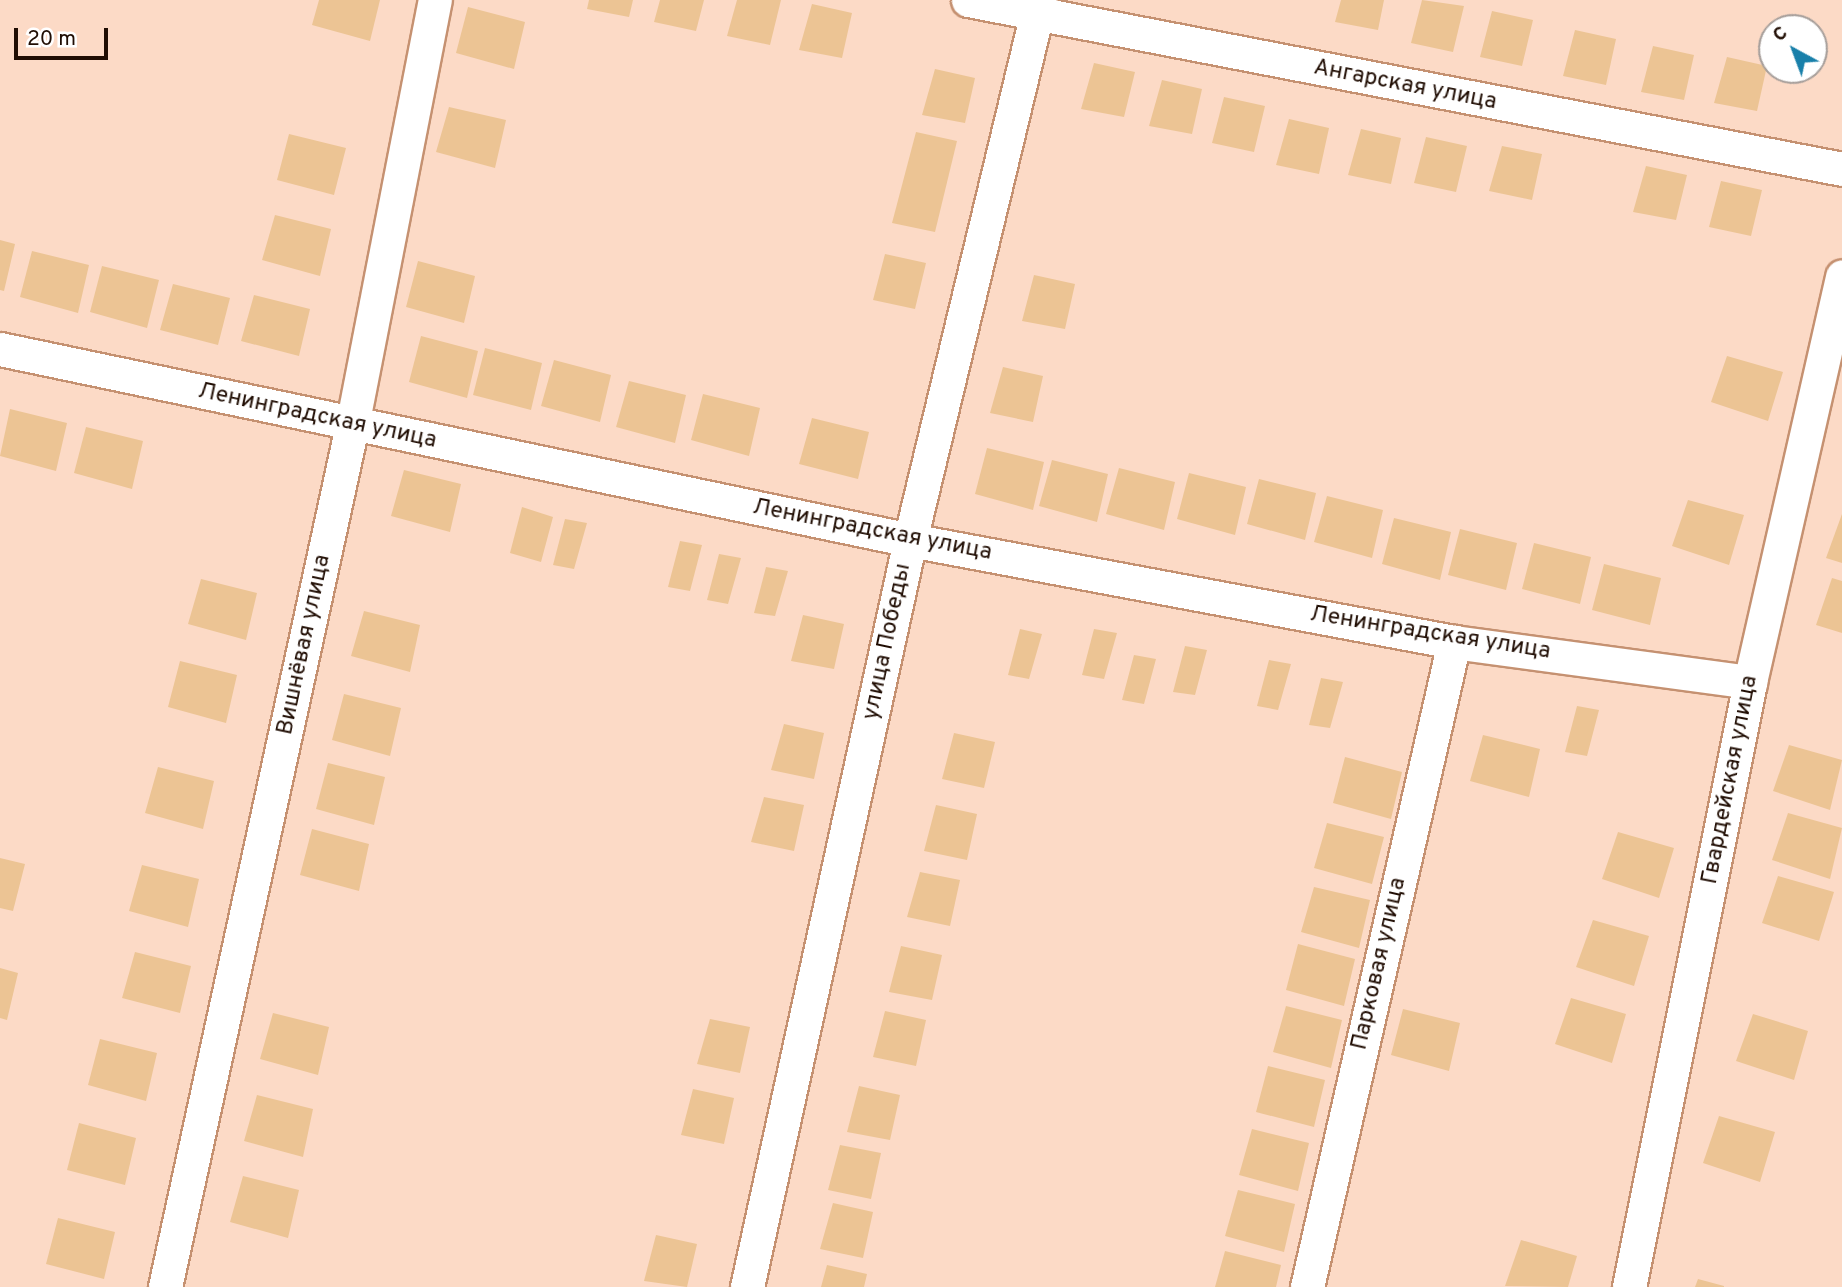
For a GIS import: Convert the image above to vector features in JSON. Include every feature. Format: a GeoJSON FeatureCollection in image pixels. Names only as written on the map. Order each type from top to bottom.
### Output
{"type":"FeatureCollection","features":[{"type":"Feature","properties":{"kind":"street","name":"Вишнёвая улица"},"geometry":{"type":"LineString","coordinates":[[164,1287],[352,426],[435,0]]}},
{"type":"Feature","properties":{"kind":"street","name":"Ангарская улица"},"geometry":{"type":"LineString","coordinates":[[968,0],[1038,8],[1842,169]]}},
{"type":"Feature","properties":{"kind":"street","name":"улица Победы"},"geometry":{"type":"LineString","coordinates":[[747,1287],[910,540],[1038,8]]}},
{"type":"Feature","properties":{"kind":"street","name":"Гвардейская улица"},"geometry":{"type":"LineString","coordinates":[[1629,1287],[1750,682],[1842,276]]}},
{"type":"Feature","properties":{"kind":"street","name":"Ленинградская улица"},"geometry":{"type":"LineString","coordinates":[[0,349],[352,426],[910,540],[1454,642],[1750,682]]}},
{"type":"Feature","properties":{"kind":"street","name":"Парковая улица"},"geometry":{"type":"LineString","coordinates":[[1307,1287],[1454,642]]}},
{"type":"Feature","properties":{"kind":"building"},"geometry":{"type":"Polygon","coordinates":[[[319,0],[380,0],[370,41],[312,25],[319,0]]]}},
{"type":"Feature","properties":{"kind":"building"},"geometry":{"type":"Polygon","coordinates":[[[589,0],[633,0],[629,17],[587,9],[589,0]]]}},
{"type":"Feature","properties":{"kind":"building"},"geometry":{"type":"Polygon","coordinates":[[[660,0],[704,0],[696,31],[654,22],[660,0]]]}},
{"type":"Feature","properties":{"kind":"building"},"geometry":{"type":"Polygon","coordinates":[[[737,0],[781,0],[770,45],[727,36],[737,0]]]}},
{"type":"Feature","properties":{"kind":"building"},"geometry":{"type":"Polygon","coordinates":[[[1341,0],[1384,0],[1378,30],[1335,22],[1341,0]]]}},
{"type":"Feature","properties":{"kind":"building"},"geometry":{"type":"Polygon","coordinates":[[[1422,0],[1464,6],[1453,52],[1411,43],[1422,0]]]}},
{"type":"Feature","properties":{"kind":"building"},"geometry":{"type":"Polygon","coordinates":[[[812,4],[852,13],[842,58],[799,50],[812,4]]]}},
{"type":"Feature","properties":{"kind":"building"},"geometry":{"type":"Polygon","coordinates":[[[468,7],[525,22],[514,69],[456,53],[468,7]]]}},
{"type":"Feature","properties":{"kind":"building"},"geometry":{"type":"Polygon","coordinates":[[[1492,11],[1533,20],[1522,66],[1480,57],[1492,11]]]}},
{"type":"Feature","properties":{"kind":"building"},"geometry":{"type":"Polygon","coordinates":[[[1575,30],[1616,39],[1606,85],[1563,76],[1575,30]]]}},
{"type":"Feature","properties":{"kind":"building"},"geometry":{"type":"Polygon","coordinates":[[[1653,46],[1694,55],[1684,100],[1641,92],[1653,46]]]}},
{"type":"Feature","properties":{"kind":"building"},"geometry":{"type":"Polygon","coordinates":[[[1727,57],[1758,64],[1758,84],[1763,84],[1757,111],[1714,103],[1727,57]]]}},
{"type":"Feature","properties":{"kind":"building"},"geometry":{"type":"Polygon","coordinates":[[[1094,63],[1135,72],[1124,117],[1081,109],[1094,63]]]}},
{"type":"Feature","properties":{"kind":"building"},"geometry":{"type":"Polygon","coordinates":[[[935,69],[975,78],[965,123],[922,115],[935,69]]]}},
{"type":"Feature","properties":{"kind":"building"},"geometry":{"type":"Polygon","coordinates":[[[1162,80],[1202,89],[1192,134],[1149,126],[1162,80]]]}},
{"type":"Feature","properties":{"kind":"building"},"geometry":{"type":"Polygon","coordinates":[[[1224,97],[1265,106],[1254,152],[1212,143],[1224,97]]]}},
{"type":"Feature","properties":{"kind":"building"},"geometry":{"type":"Polygon","coordinates":[[[449,107],[506,120],[495,168],[436,152],[449,107]]]}},
{"type":"Feature","properties":{"kind":"building"},"geometry":{"type":"Polygon","coordinates":[[[1289,119],[1329,128],[1319,174],[1276,165],[1289,119]]]}},
{"type":"Feature","properties":{"kind":"building"},"geometry":{"type":"Polygon","coordinates":[[[1361,129],[1401,138],[1391,184],[1348,175],[1361,129]]]}},
{"type":"Feature","properties":{"kind":"building"},"geometry":{"type":"Polygon","coordinates":[[[916,132],[957,141],[935,232],[892,223],[916,132]]]}},
{"type":"Feature","properties":{"kind":"building"},"geometry":{"type":"Polygon","coordinates":[[[289,134],[346,148],[334,195],[277,180],[289,134]]]}},
{"type":"Feature","properties":{"kind":"building"},"geometry":{"type":"Polygon","coordinates":[[[1426,137],[1467,146],[1456,192],[1414,183],[1426,137]]]}},
{"type":"Feature","properties":{"kind":"building"},"geometry":{"type":"Polygon","coordinates":[[[1502,146],[1542,154],[1532,200],[1489,191],[1502,146]]]}},
{"type":"Feature","properties":{"kind":"building"},"geometry":{"type":"Polygon","coordinates":[[[1646,166],[1687,175],[1676,220],[1633,212],[1646,166]]]}},
{"type":"Feature","properties":{"kind":"building"},"geometry":{"type":"Polygon","coordinates":[[[1721,181],[1762,190],[1751,236],[1709,227],[1721,181]]]}},
{"type":"Feature","properties":{"kind":"building"},"geometry":{"type":"Polygon","coordinates":[[[275,215],[331,229],[320,276],[262,260],[275,215]]]}},
{"type":"Feature","properties":{"kind":"building"},"geometry":{"type":"Polygon","coordinates":[[[0,240],[15,244],[4,291],[0,290],[0,240]]]}},
{"type":"Feature","properties":{"kind":"building"},"geometry":{"type":"Polygon","coordinates":[[[32,251],[89,265],[78,313],[20,297],[32,251]]]}},
{"type":"Feature","properties":{"kind":"building"},"geometry":{"type":"Polygon","coordinates":[[[885,254],[926,263],[915,309],[873,300],[885,254]]]}},
{"type":"Feature","properties":{"kind":"building"},"geometry":{"type":"Polygon","coordinates":[[[418,261],[475,276],[464,323],[406,307],[418,261]]]}},
{"type":"Feature","properties":{"kind":"building"},"geometry":{"type":"Polygon","coordinates":[[[102,266],[159,280],[147,328],[90,312],[102,266]]]}},
{"type":"Feature","properties":{"kind":"building"},"geometry":{"type":"Polygon","coordinates":[[[1034,275],[1075,284],[1065,329],[1022,321],[1034,275]]]}},
{"type":"Feature","properties":{"kind":"building"},"geometry":{"type":"Polygon","coordinates":[[[173,284],[230,298],[218,345],[160,330],[173,284]]]}},
{"type":"Feature","properties":{"kind":"building"},"geometry":{"type":"Polygon","coordinates":[[[254,295],[310,309],[299,356],[241,341],[254,295]]]}},
{"type":"Feature","properties":{"kind":"building"},"geometry":{"type":"Polygon","coordinates":[[[421,336],[478,351],[467,398],[409,382],[421,336]]]}},
{"type":"Feature","properties":{"kind":"building"},"geometry":{"type":"Polygon","coordinates":[[[485,348],[542,363],[531,410],[473,395],[485,348]]]}},
{"type":"Feature","properties":{"kind":"building"},"geometry":{"type":"Polygon","coordinates":[[[1727,356],[1783,372],[1768,421],[1711,402],[1727,356]]]}},
{"type":"Feature","properties":{"kind":"building"},"geometry":{"type":"Polygon","coordinates":[[[554,360],[611,375],[600,422],[541,406],[554,360]]]}},
{"type":"Feature","properties":{"kind":"building"},"geometry":{"type":"Polygon","coordinates":[[[1003,367],[1043,376],[1033,422],[990,413],[1003,367]]]}},
{"type":"Feature","properties":{"kind":"building"},"geometry":{"type":"Polygon","coordinates":[[[629,381],[686,395],[675,443],[616,427],[629,381]]]}},
{"type":"Feature","properties":{"kind":"building"},"geometry":{"type":"Polygon","coordinates":[[[703,394],[760,408],[749,456],[691,440],[703,394]]]}},
{"type":"Feature","properties":{"kind":"building"},"geometry":{"type":"Polygon","coordinates":[[[10,409],[67,423],[56,471],[0,456],[10,409]]]}},
{"type":"Feature","properties":{"kind":"building"},"geometry":{"type":"Polygon","coordinates":[[[812,418],[869,432],[858,479],[799,464],[812,418]]]}},
{"type":"Feature","properties":{"kind":"building"},"geometry":{"type":"Polygon","coordinates":[[[86,427],[143,441],[132,489],[74,473],[86,427]]]}},
{"type":"Feature","properties":{"kind":"building"},"geometry":{"type":"Polygon","coordinates":[[[987,448],[1044,462],[1033,510],[975,494],[987,448]]]}},
{"type":"Feature","properties":{"kind":"building"},"geometry":{"type":"Polygon","coordinates":[[[1052,460],[1108,474],[1097,522],[1039,506],[1052,460]]]}},
{"type":"Feature","properties":{"kind":"building"},"geometry":{"type":"Polygon","coordinates":[[[1119,468],[1175,482],[1164,530],[1106,514],[1119,468]]]}},
{"type":"Feature","properties":{"kind":"building"},"geometry":{"type":"Polygon","coordinates":[[[404,470],[461,484],[450,532],[391,516],[404,470]]]}},
{"type":"Feature","properties":{"kind":"building"},"geometry":{"type":"Polygon","coordinates":[[[1189,473],[1246,487],[1235,535],[1177,519],[1189,473]]]}},
{"type":"Feature","properties":{"kind":"building"},"geometry":{"type":"Polygon","coordinates":[[[1259,479],[1316,493],[1305,540],[1247,524],[1259,479]]]}},
{"type":"Feature","properties":{"kind":"building"},"geometry":{"type":"Polygon","coordinates":[[[1327,496],[1383,510],[1372,558],[1314,542],[1327,496]]]}},
{"type":"Feature","properties":{"kind":"building"},"geometry":{"type":"Polygon","coordinates":[[[1688,500],[1744,515],[1729,565],[1672,546],[1688,500]]]}},
{"type":"Feature","properties":{"kind":"building"},"geometry":{"type":"Polygon","coordinates":[[[522,507],[553,517],[541,562],[510,553],[522,507]]]}},
{"type":"Feature","properties":{"kind":"building"},"geometry":{"type":"Polygon","coordinates":[[[1842,514],[1842,563],[1826,558],[1842,514]]]}},
{"type":"Feature","properties":{"kind":"building"},"geometry":{"type":"Polygon","coordinates":[[[1394,518],[1451,532],[1440,580],[1382,564],[1394,518]]]}},
{"type":"Feature","properties":{"kind":"building"},"geometry":{"type":"Polygon","coordinates":[[[565,519],[587,523],[574,569],[553,565],[565,519]]]}},
{"type":"Feature","properties":{"kind":"building"},"geometry":{"type":"Polygon","coordinates":[[[1460,529],[1517,543],[1506,590],[1448,575],[1460,529]]]}},
{"type":"Feature","properties":{"kind":"building"},"geometry":{"type":"Polygon","coordinates":[[[680,541],[702,545],[690,591],[668,587],[680,541]]]}},
{"type":"Feature","properties":{"kind":"building"},"geometry":{"type":"Polygon","coordinates":[[[1534,543],[1591,557],[1580,604],[1522,589],[1534,543]]]}},
{"type":"Feature","properties":{"kind":"building"},"geometry":{"type":"Polygon","coordinates":[[[719,554],[741,558],[728,604],[707,600],[719,554]]]}},
{"type":"Feature","properties":{"kind":"building"},"geometry":{"type":"Polygon","coordinates":[[[1604,564],[1661,578],[1650,625],[1592,610],[1604,564]]]}},
{"type":"Feature","properties":{"kind":"building"},"geometry":{"type":"Polygon","coordinates":[[[766,567],[788,571],[775,616],[754,613],[766,567]]]}},
{"type":"Feature","properties":{"kind":"building"},"geometry":{"type":"Polygon","coordinates":[[[1832,578],[1842,581],[1842,633],[1816,625],[1832,578]]]}},
{"type":"Feature","properties":{"kind":"building"},"geometry":{"type":"Polygon","coordinates":[[[201,579],[257,593],[246,640],[188,624],[201,579]]]}},
{"type":"Feature","properties":{"kind":"building"},"geometry":{"type":"Polygon","coordinates":[[[364,611],[420,625],[410,672],[351,656],[364,611]]]}},
{"type":"Feature","properties":{"kind":"building"},"geometry":{"type":"Polygon","coordinates":[[[803,615],[844,624],[834,669],[791,661],[803,615]]]}},
{"type":"Feature","properties":{"kind":"building"},"geometry":{"type":"Polygon","coordinates":[[[1020,629],[1042,634],[1029,679],[1008,675],[1020,629]]]}},
{"type":"Feature","properties":{"kind":"building"},"geometry":{"type":"Polygon","coordinates":[[[1094,629],[1117,633],[1104,679],[1082,675],[1094,629]]]}},
{"type":"Feature","properties":{"kind":"building"},"geometry":{"type":"Polygon","coordinates":[[[1185,646],[1207,650],[1195,695],[1173,692],[1185,646]]]}},
{"type":"Feature","properties":{"kind":"building"},"geometry":{"type":"Polygon","coordinates":[[[1134,655],[1156,659],[1144,704],[1122,700],[1134,655]]]}},
{"type":"Feature","properties":{"kind":"building"},"geometry":{"type":"Polygon","coordinates":[[[1269,660],[1291,664],[1278,710],[1257,706],[1269,660]]]}},
{"type":"Feature","properties":{"kind":"building"},"geometry":{"type":"Polygon","coordinates":[[[180,661],[237,675],[226,723],[168,707],[180,661]]]}},
{"type":"Feature","properties":{"kind":"building"},"geometry":{"type":"Polygon","coordinates":[[[1321,678],[1343,682],[1330,728],[1309,725],[1321,678]]]}},
{"type":"Feature","properties":{"kind":"building"},"geometry":{"type":"Polygon","coordinates":[[[344,694],[401,708],[390,756],[332,740],[344,694]]]}},
{"type":"Feature","properties":{"kind":"building"},"geometry":{"type":"Polygon","coordinates":[[[1577,706],[1599,710],[1587,756],[1565,752],[1577,706]]]}},
{"type":"Feature","properties":{"kind":"building"},"geometry":{"type":"Polygon","coordinates":[[[784,724],[824,733],[814,779],[771,770],[784,724]]]}},
{"type":"Feature","properties":{"kind":"building"},"geometry":{"type":"Polygon","coordinates":[[[954,733],[995,742],[984,788],[942,779],[954,733]]]}},
{"type":"Feature","properties":{"kind":"building"},"geometry":{"type":"Polygon","coordinates":[[[1483,735],[1540,749],[1529,797],[1470,781],[1483,735]]]}},
{"type":"Feature","properties":{"kind":"building"},"geometry":{"type":"Polygon","coordinates":[[[1789,745],[1842,760],[1830,810],[1773,791],[1789,745]]]}},
{"type":"Feature","properties":{"kind":"building"},"geometry":{"type":"Polygon","coordinates":[[[1345,757],[1402,772],[1391,819],[1333,803],[1345,757]]]}},
{"type":"Feature","properties":{"kind":"building"},"geometry":{"type":"Polygon","coordinates":[[[328,763],[385,777],[374,825],[316,809],[328,763]]]}},
{"type":"Feature","properties":{"kind":"building"},"geometry":{"type":"Polygon","coordinates":[[[158,767],[214,781],[203,829],[145,813],[158,767]]]}},
{"type":"Feature","properties":{"kind":"building"},"geometry":{"type":"Polygon","coordinates":[[[764,797],[804,805],[794,851],[751,842],[764,797]]]}},
{"type":"Feature","properties":{"kind":"building"},"geometry":{"type":"Polygon","coordinates":[[[936,805],[977,814],[967,860],[924,851],[936,805]]]}},
{"type":"Feature","properties":{"kind":"building"},"geometry":{"type":"Polygon","coordinates":[[[1788,813],[1842,828],[1830,879],[1772,860],[1788,813]]]}},
{"type":"Feature","properties":{"kind":"building"},"geometry":{"type":"Polygon","coordinates":[[[1327,823],[1384,837],[1372,884],[1314,868],[1327,823]]]}},
{"type":"Feature","properties":{"kind":"building"},"geometry":{"type":"Polygon","coordinates":[[[312,829],[369,844],[359,891],[300,875],[312,829]]]}},
{"type":"Feature","properties":{"kind":"building"},"geometry":{"type":"Polygon","coordinates":[[[1618,832],[1674,848],[1659,898],[1602,879],[1618,832]]]}},
{"type":"Feature","properties":{"kind":"building"},"geometry":{"type":"Polygon","coordinates":[[[0,858],[25,864],[13,911],[0,908],[0,858]]]}},
{"type":"Feature","properties":{"kind":"building"},"geometry":{"type":"Polygon","coordinates":[[[142,865],[199,879],[188,927],[129,911],[142,865]]]}},
{"type":"Feature","properties":{"kind":"building"},"geometry":{"type":"Polygon","coordinates":[[[920,872],[960,880],[950,926],[907,917],[920,872]]]}},
{"type":"Feature","properties":{"kind":"building"},"geometry":{"type":"Polygon","coordinates":[[[1778,876],[1834,892],[1819,941],[1762,923],[1778,876]]]}},
{"type":"Feature","properties":{"kind":"building"},"geometry":{"type":"Polygon","coordinates":[[[1314,887],[1370,900],[1359,948],[1301,932],[1314,887]]]}},
{"type":"Feature","properties":{"kind":"building"},"geometry":{"type":"Polygon","coordinates":[[[1593,920],[1649,936],[1634,986],[1576,967],[1593,920]]]}},
{"type":"Feature","properties":{"kind":"building"},"geometry":{"type":"Polygon","coordinates":[[[1298,944],[1355,959],[1344,1006],[1286,990],[1298,944]]]}},
{"type":"Feature","properties":{"kind":"building"},"geometry":{"type":"Polygon","coordinates":[[[901,946],[942,955],[932,1000],[889,992],[901,946]]]}},
{"type":"Feature","properties":{"kind":"building"},"geometry":{"type":"Polygon","coordinates":[[[135,952],[191,966],[180,1013],[122,998],[135,952]]]}},
{"type":"Feature","properties":{"kind":"building"},"geometry":{"type":"Polygon","coordinates":[[[0,968],[18,973],[7,1020],[0,1018],[0,968]]]}},
{"type":"Feature","properties":{"kind":"building"},"geometry":{"type":"Polygon","coordinates":[[[1571,998],[1626,1014],[1612,1063],[1555,1044],[1571,998]]]}},
{"type":"Feature","properties":{"kind":"building"},"geometry":{"type":"Polygon","coordinates":[[[1286,1006],[1342,1020],[1331,1068],[1273,1052],[1286,1006]]]}},
{"type":"Feature","properties":{"kind":"building"},"geometry":{"type":"Polygon","coordinates":[[[1403,1009],[1460,1023],[1449,1071],[1391,1055],[1403,1009]]]}},
{"type":"Feature","properties":{"kind":"building"},"geometry":{"type":"Polygon","coordinates":[[[885,1011],[926,1020],[916,1066],[873,1057],[885,1011]]]}},
{"type":"Feature","properties":{"kind":"building"},"geometry":{"type":"Polygon","coordinates":[[[273,1013],[329,1027],[318,1075],[260,1059],[273,1013]]]}},
{"type":"Feature","properties":{"kind":"building"},"geometry":{"type":"Polygon","coordinates":[[[1753,1014],[1808,1031],[1794,1080],[1736,1061],[1753,1014]]]}},
{"type":"Feature","properties":{"kind":"building"},"geometry":{"type":"Polygon","coordinates":[[[710,1019],[750,1027],[740,1073],[697,1064],[710,1019]]]}},
{"type":"Feature","properties":{"kind":"building"},"geometry":{"type":"Polygon","coordinates":[[[100,1039],[157,1053],[146,1101],[88,1085],[100,1039]]]}},
{"type":"Feature","properties":{"kind":"building"},"geometry":{"type":"Polygon","coordinates":[[[1268,1066],[1325,1080],[1314,1127],[1256,1112],[1268,1066]]]}},
{"type":"Feature","properties":{"kind":"building"},"geometry":{"type":"Polygon","coordinates":[[[859,1086],[900,1095],[890,1140],[847,1132],[859,1086]]]}},
{"type":"Feature","properties":{"kind":"building"},"geometry":{"type":"Polygon","coordinates":[[[693,1089],[734,1098],[724,1144],[681,1135],[693,1089]]]}},
{"type":"Feature","properties":{"kind":"building"},"geometry":{"type":"Polygon","coordinates":[[[257,1095],[313,1109],[303,1157],[244,1141],[257,1095]]]}},
{"type":"Feature","properties":{"kind":"building"},"geometry":{"type":"Polygon","coordinates":[[[1719,1116],[1775,1132],[1760,1182],[1703,1163],[1719,1116]]]}},
{"type":"Feature","properties":{"kind":"building"},"geometry":{"type":"Polygon","coordinates":[[[79,1123],[136,1138],[125,1185],[67,1170],[79,1123]]]}},
{"type":"Feature","properties":{"kind":"building"},"geometry":{"type":"Polygon","coordinates":[[[1252,1129],[1309,1143],[1298,1191],[1239,1175],[1252,1129]]]}},
{"type":"Feature","properties":{"kind":"building"},"geometry":{"type":"Polygon","coordinates":[[[840,1145],[881,1153],[871,1199],[828,1190],[840,1145]]]}},
{"type":"Feature","properties":{"kind":"building"},"geometry":{"type":"Polygon","coordinates":[[[243,1176],[299,1190],[288,1238],[230,1222],[243,1176]]]}},
{"type":"Feature","properties":{"kind":"building"},"geometry":{"type":"Polygon","coordinates":[[[1238,1190],[1295,1204],[1284,1252],[1225,1236],[1238,1190]]]}},
{"type":"Feature","properties":{"kind":"building"},"geometry":{"type":"Polygon","coordinates":[[[833,1203],[873,1212],[863,1258],[820,1249],[833,1203]]]}},
{"type":"Feature","properties":{"kind":"building"},"geometry":{"type":"Polygon","coordinates":[[[58,1218],[115,1232],[104,1279],[46,1264],[58,1218]]]}},
{"type":"Feature","properties":{"kind":"building"},"geometry":{"type":"Polygon","coordinates":[[[656,1235],[697,1244],[687,1287],[644,1281],[656,1235]]]}},
{"type":"Feature","properties":{"kind":"building"},"geometry":{"type":"Polygon","coordinates":[[[1521,1240],[1577,1256],[1568,1287],[1505,1286],[1521,1240]]]}},
{"type":"Feature","properties":{"kind":"building"},"geometry":{"type":"Polygon","coordinates":[[[1225,1251],[1281,1265],[1276,1287],[1215,1287],[1225,1251]]]}},
{"type":"Feature","properties":{"kind":"building"},"geometry":{"type":"Polygon","coordinates":[[[827,1265],[867,1274],[864,1287],[821,1287],[827,1265]]]}},
{"type":"Feature","properties":{"kind":"building"},"geometry":{"type":"Polygon","coordinates":[[[1698,1279],[1724,1286],[1724,1287],[1695,1287],[1698,1279]]]}}]}
